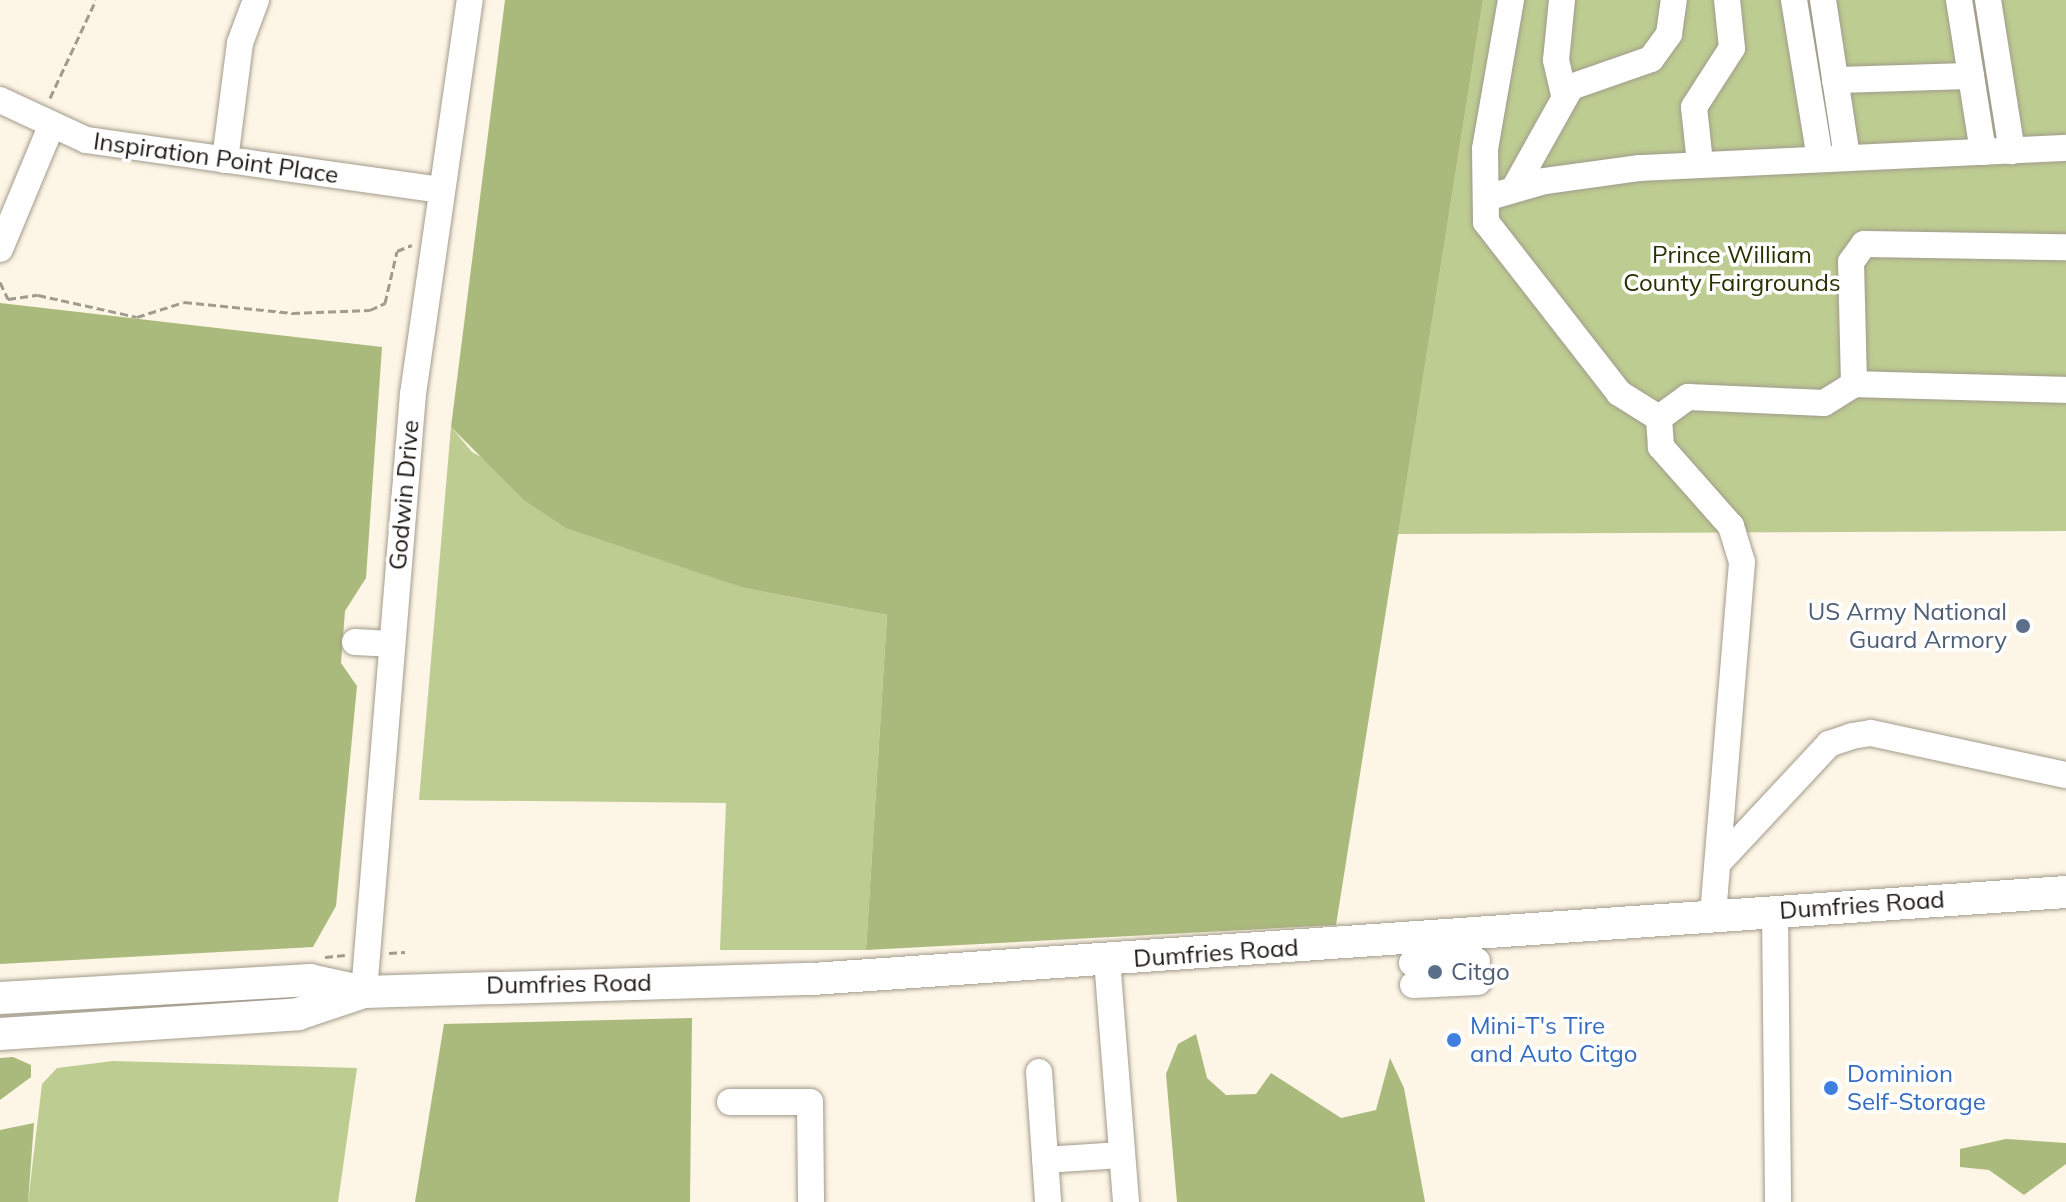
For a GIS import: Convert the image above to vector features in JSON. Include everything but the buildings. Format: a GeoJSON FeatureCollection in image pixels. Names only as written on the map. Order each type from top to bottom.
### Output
{"type":"FeatureCollection","features":[{"type":"Feature","properties":{"kind":"main road","name":"Dumfries Road"},"geometry":{"type":"LineString","coordinates":[[0,998],[310,980],[364,992],[812,979],[2066,892]]}},
{"type":"Feature","properties":{"kind":"main road","name":"Dumfries Road"},"geometry":{"type":"LineString","coordinates":[[0,1034],[298,1014],[364,992]]}},
{"type":"Feature","properties":{"kind":"street"},"geometry":{"type":"LineString","coordinates":[[225,160],[240,43],[256,0]]}},
{"type":"Feature","properties":{"kind":"street","name":"Godwin Drive"},"geometry":{"type":"LineString","coordinates":[[364,992],[413,394],[470,0]]}},
{"type":"Feature","properties":{"kind":"street"},"geometry":{"type":"LineString","coordinates":[[1511,0],[1485,149],[1486,222],[1516,268],[1627,401],[1659,418]]}},
{"type":"Feature","properties":{"kind":"street"},"geometry":{"type":"LineString","coordinates":[[1562,0],[1556,60],[1564,95]]}},
{"type":"Feature","properties":{"kind":"street"},"geometry":{"type":"LineString","coordinates":[[1515,187],[1541,151],[1564,95],[1583,79],[1651,59],[1669,34],[1674,0]]}},
{"type":"Feature","properties":{"kind":"street"},"geometry":{"type":"LineString","coordinates":[[1700,163],[1694,107],[1732,48],[1727,0]]}},
{"type":"Feature","properties":{"kind":"street"},"geometry":{"type":"LineString","coordinates":[[1794,0],[1820,158]]}},
{"type":"Feature","properties":{"kind":"street"},"geometry":{"type":"LineString","coordinates":[[1823,0],[1847,157]]}},
{"type":"Feature","properties":{"kind":"street"},"geometry":{"type":"LineString","coordinates":[[1959,0],[1983,152]]}},
{"type":"Feature","properties":{"kind":"street"},"geometry":{"type":"LineString","coordinates":[[1988,0],[2012,151]]}},
{"type":"Feature","properties":{"kind":"street"},"geometry":{"type":"LineString","coordinates":[[1835,80],[1971,76]]}},
{"type":"Feature","properties":{"kind":"street","name":"Inspiration Point Place"},"geometry":{"type":"LineString","coordinates":[[0,100],[44,126],[225,160],[441,190]]}},
{"type":"Feature","properties":{"kind":"street"},"geometry":{"type":"LineString","coordinates":[[0,249],[44,126]]}},
{"type":"Feature","properties":{"kind":"street"},"geometry":{"type":"LineString","coordinates":[[1486,198],[1515,187],[1700,163],[2066,148]]}},
{"type":"Feature","properties":{"kind":"street"},"geometry":{"type":"LineString","coordinates":[[1854,384],[1851,262],[1864,244],[2066,247]]}},
{"type":"Feature","properties":{"kind":"street"},"geometry":{"type":"LineString","coordinates":[[1659,418],[1688,397],[1824,403],[1854,384],[2066,390]]}},
{"type":"Feature","properties":{"kind":"street"},"geometry":{"type":"LineString","coordinates":[[1659,418],[1661,447],[1731,526],[1742,562],[1713,915]]}},
{"type":"Feature","properties":{"kind":"street"},"geometry":{"type":"LineString","coordinates":[[355,642],[391,644]]}},
{"type":"Feature","properties":{"kind":"street"},"geometry":{"type":"LineString","coordinates":[[1718,863],[1829,744],[1852,736],[1871,733],[2066,775]]}},
{"type":"Feature","properties":{"kind":"street"},"geometry":{"type":"LineString","coordinates":[[1775,911],[1778,1202]]}},
{"type":"Feature","properties":{"kind":"street"},"geometry":{"type":"LineString","coordinates":[[1107,960],[1126,1202]]}},
{"type":"Feature","properties":{"kind":"street"},"geometry":{"type":"LineString","coordinates":[[1412,974],[1478,971]]}},
{"type":"Feature","properties":{"kind":"street"},"geometry":{"type":"LineString","coordinates":[[1039,1072],[1048,1202]]}},
{"type":"Feature","properties":{"kind":"street"},"geometry":{"type":"LineString","coordinates":[[730,1102],[810,1102],[811,1202]]}},
{"type":"Feature","properties":{"kind":"street"},"geometry":{"type":"LineString","coordinates":[[1045,1160],[1121,1155]]}},
{"type":"Feature","properties":{"kind":"path"},"geometry":{"type":"LineString","coordinates":[[44,126],[96,0]]}},
{"type":"Feature","properties":{"kind":"path"},"geometry":{"type":"LineString","coordinates":[[0,282],[8,299],[38,295],[137,317],[184,302],[292,313],[370,310],[385,303],[397,251],[416,245]]}},
{"type":"Feature","properties":{"kind":"path"},"geometry":{"type":"LineString","coordinates":[[335,951],[340,956]]}},
{"type":"Feature","properties":{"kind":"green space"},"geometry":{"type":"Polygon","coordinates":[[[505,0],[1483,0],[1336,925],[866,950],[887,615],[744,588],[566,528],[524,500],[451,427],[505,0]]]}},
{"type":"Feature","properties":{"kind":"green space","name":"Prince William County Fairgrounds"},"geometry":{"type":"Polygon","coordinates":[[[1483,0],[2066,0],[2066,531],[1398,534],[1483,0]]]}},
{"type":"Feature","properties":{"kind":"green space"},"geometry":{"type":"Polygon","coordinates":[[[0,303],[382,347],[366,578],[345,611],[341,663],[357,686],[336,906],[313,947],[0,964],[0,303]]]}},
{"type":"Feature","properties":{"kind":"green space"},"geometry":{"type":"Polygon","coordinates":[[[451,427],[472,452],[661,557],[744,588],[887,615],[866,950],[720,950],[726,803],[419,800],[451,427]]]}},
{"type":"Feature","properties":{"kind":"green space"},"geometry":{"type":"Polygon","coordinates":[[[692,1018],[690,1202],[415,1202],[444,1024],[692,1018]]]}},
{"type":"Feature","properties":{"kind":"green space"},"geometry":{"type":"Polygon","coordinates":[[[1196,1034],[1207,1078],[1226,1095],[1256,1094],[1271,1073],[1341,1118],[1376,1110],[1390,1058],[1404,1088],[1425,1202],[1177,1202],[1166,1074],[1178,1044],[1196,1034]]]}},
{"type":"Feature","properties":{"kind":"green space"},"geometry":{"type":"Polygon","coordinates":[[[13,1057],[31,1065],[31,1077],[0,1100],[0,1058],[13,1057]]]}},
{"type":"Feature","properties":{"kind":"green space"},"geometry":{"type":"Polygon","coordinates":[[[113,1061],[357,1068],[338,1202],[28,1202],[42,1084],[57,1068],[113,1061]]]}},
{"type":"Feature","properties":{"kind":"green space"},"geometry":{"type":"Polygon","coordinates":[[[34,1123],[28,1202],[0,1202],[0,1130],[34,1123]]]}},
{"type":"Feature","properties":{"kind":"green space"},"geometry":{"type":"Polygon","coordinates":[[[2006,1139],[2066,1143],[2066,1164],[2024,1195],[1989,1170],[1960,1167],[1960,1149],[2006,1139]]]}},
{"type":"Feature","properties":{"kind":"place","name":"US Army National Guard Armory"},"geometry":{"type":"Point","coordinates":[2023,626]}},
{"type":"Feature","properties":{"kind":"place","name":"Citgo"},"geometry":{"type":"Point","coordinates":[1435,972]}},
{"type":"Feature","properties":{"kind":"place","name":"Mini-T's Tire and Auto Citgo"},"geometry":{"type":"Point","coordinates":[1454,1040]}},
{"type":"Feature","properties":{"kind":"place","name":"Dominion Self-Storage"},"geometry":{"type":"Point","coordinates":[1831,1088]}}]}
